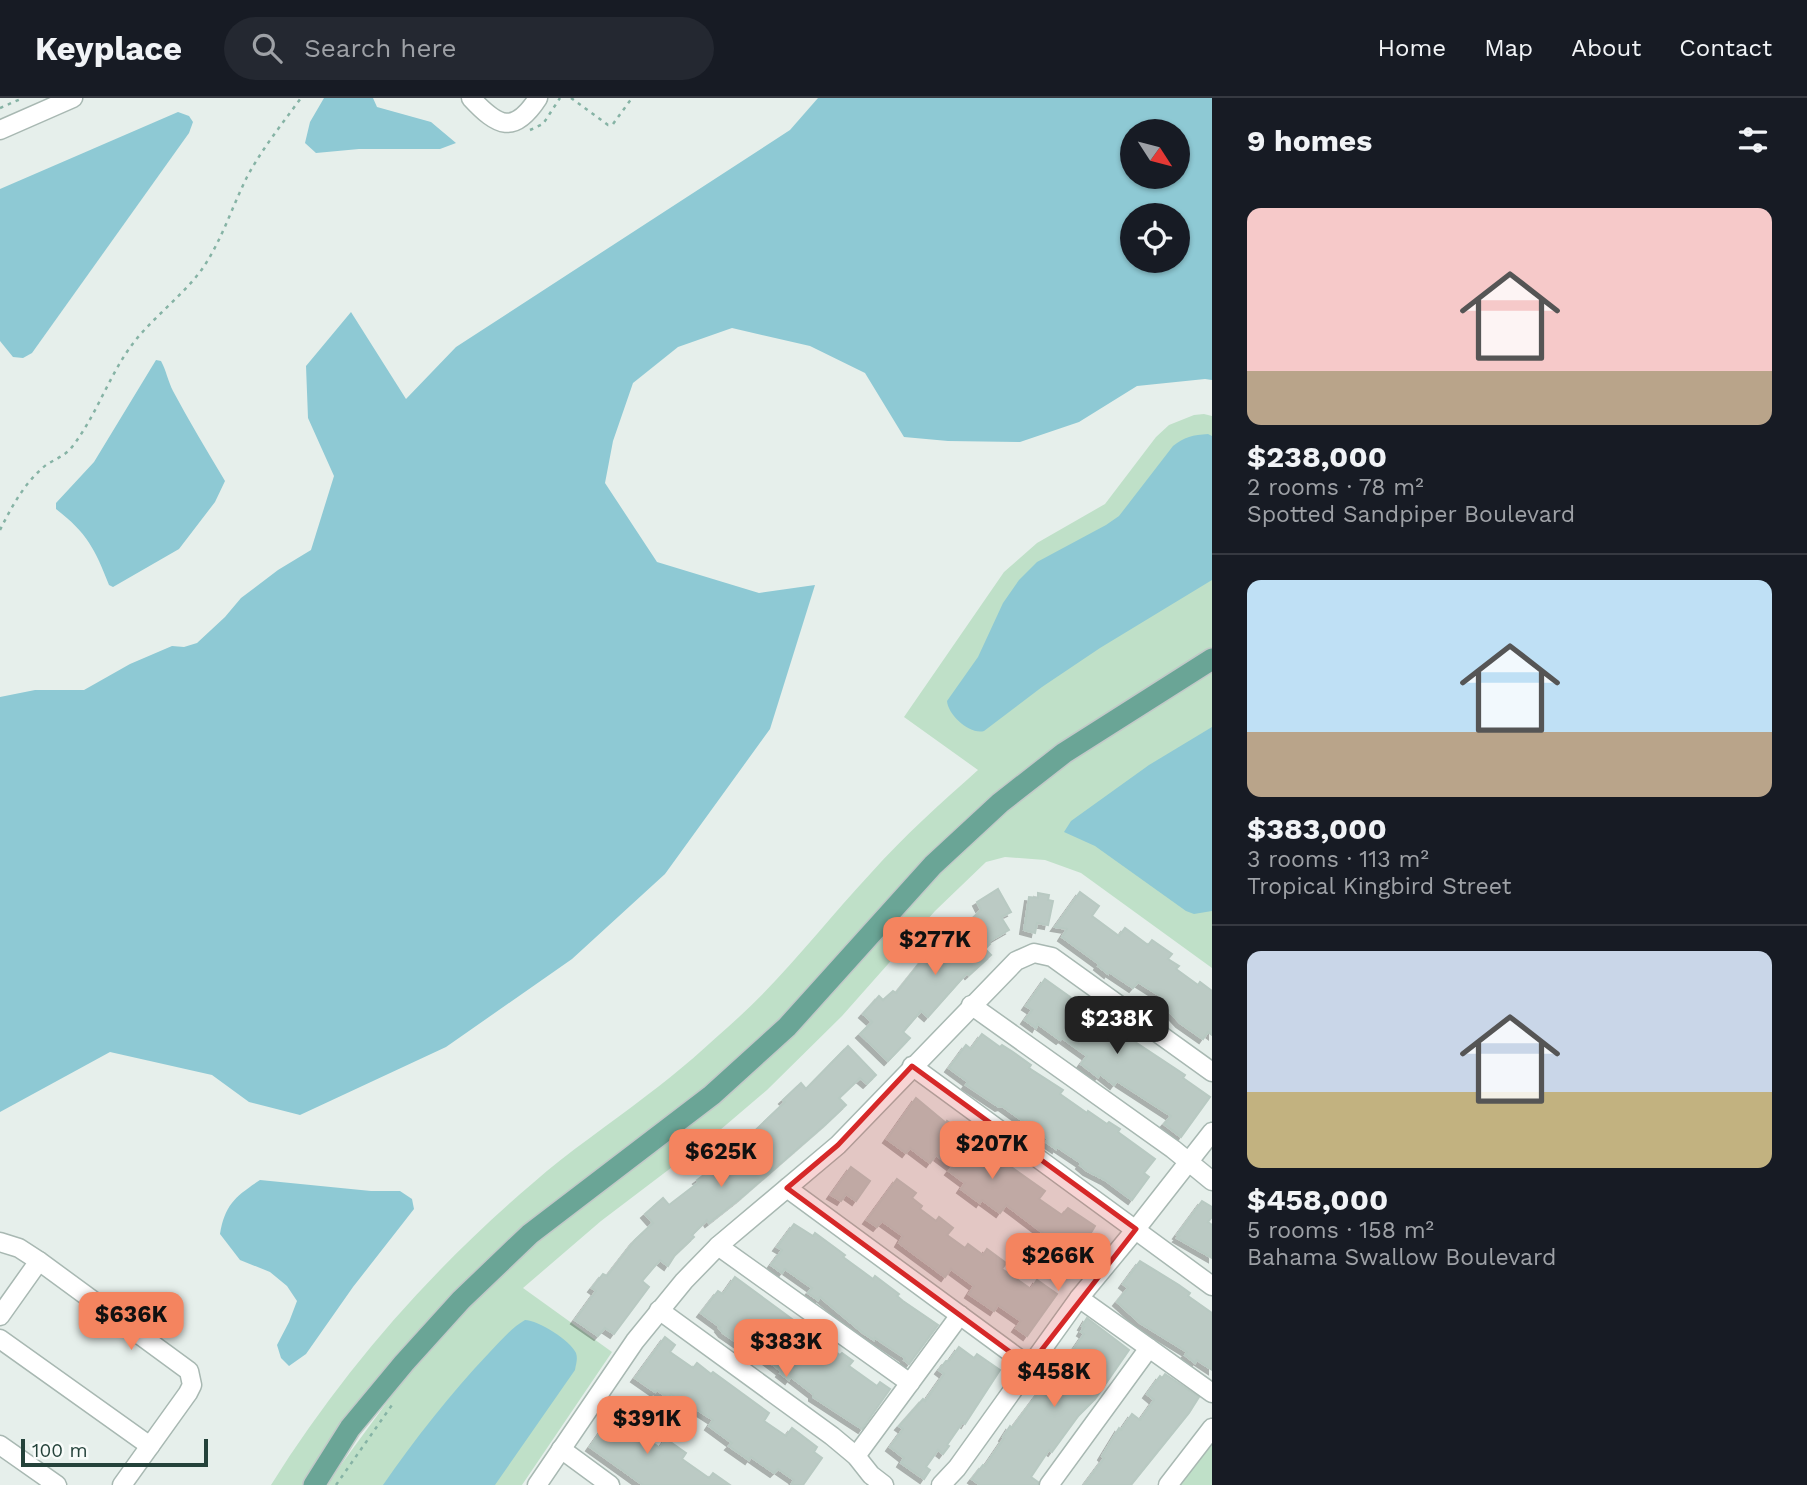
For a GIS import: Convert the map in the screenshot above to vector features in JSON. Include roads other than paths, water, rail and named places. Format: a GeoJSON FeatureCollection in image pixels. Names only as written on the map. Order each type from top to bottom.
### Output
{"type":"FeatureCollection","features":[{"type":"Feature","properties":{"kind":"main road"},"geometry":{"type":"LineString","coordinates":[[314,1485],[350,1428],[404,1363],[461,1300],[530,1234],[712,1096],[787,1027],[933,865],[1000,803],[1064,753],[1212,660]]}},
{"type":"Feature","properties":{"kind":"street"},"geometry":{"type":"LineString","coordinates":[[0,130],[44,104],[73,98]]}},
{"type":"Feature","properties":{"kind":"street"},"geometry":{"type":"LineString","coordinates":[[471,98],[494,120],[510,124],[518,122],[528,114],[538,98]]}},
{"type":"Feature","properties":{"kind":"street"},"geometry":{"type":"LineString","coordinates":[[537,1485],[659,1310],[718,1246],[838,1145],[971,1004],[1016,961],[1034,953],[1052,957],[1212,1072]]}},
{"type":"Feature","properties":{"kind":"street"},"geometry":{"type":"LineString","coordinates":[[971,1004],[1190,1161],[1212,1181]]}},
{"type":"Feature","properties":{"kind":"street"},"geometry":{"type":"LineString","coordinates":[[912,1066],[1212,1286]]}},
{"type":"Feature","properties":{"kind":"street"},"geometry":{"type":"LineString","coordinates":[[941,1485],[957,1468],[1079,1298],[1212,1132]]}},
{"type":"Feature","properties":{"kind":"street"},"geometry":{"type":"LineString","coordinates":[[787,1188],[1029,1366]]}},
{"type":"Feature","properties":{"kind":"street"},"geometry":{"type":"LineString","coordinates":[[0,1242],[19,1248],[39,1261],[188,1371],[192,1385],[188,1393],[122,1485]]}},
{"type":"Feature","properties":{"kind":"street"},"geometry":{"type":"LineString","coordinates":[[718,1246],[910,1383]]}},
{"type":"Feature","properties":{"kind":"street"},"geometry":{"type":"LineString","coordinates":[[0,1316],[39,1261]]}},
{"type":"Feature","properties":{"kind":"street"},"geometry":{"type":"LineString","coordinates":[[1079,1298],[1212,1393]]}},
{"type":"Feature","properties":{"kind":"street"},"geometry":{"type":"LineString","coordinates":[[659,1310],[856,1456],[871,1475],[884,1485]]}},
{"type":"Feature","properties":{"kind":"street"},"geometry":{"type":"LineString","coordinates":[[856,1456],[960,1315]]}},
{"type":"Feature","properties":{"kind":"street"},"geometry":{"type":"LineString","coordinates":[[0,1339],[150,1446]]}},
{"type":"Feature","properties":{"kind":"street"},"geometry":{"type":"LineString","coordinates":[[1049,1485],[1149,1349]]}},
{"type":"Feature","properties":{"kind":"street"},"geometry":{"type":"LineString","coordinates":[[1168,1485],[1212,1428]]}},
{"type":"Feature","properties":{"kind":"street"},"geometry":{"type":"LineString","coordinates":[[0,1445],[57,1485]]}},
{"type":"Feature","properties":{"kind":"street"},"geometry":{"type":"LineString","coordinates":[[561,1449],[610,1485]]}},
{"type":"Feature","properties":{"kind":"water"},"geometry":{"type":"Polygon","coordinates":[[[324,98],[373,98],[377,107],[431,122],[456,143],[440,149],[359,149],[316,153],[305,143],[310,122],[324,98]]]}},
{"type":"Feature","properties":{"kind":"water"},"geometry":{"type":"Polygon","coordinates":[[[818,98],[1212,98],[1212,380],[1137,386],[1079,422],[1020,442],[948,441],[904,437],[865,373],[810,346],[732,328],[678,347],[633,383],[613,441],[605,483],[657,562],[759,593],[815,585],[770,729],[665,874],[572,959],[446,1047],[300,1115],[249,1102],[212,1075],[110,1052],[0,1112],[0,697],[35,690],[84,690],[130,664],[172,646],[184,647],[197,643],[241,598],[278,570],[311,550],[334,476],[308,418],[306,366],[351,312],[406,399],[456,347],[790,130],[818,98]]]}},
{"type":"Feature","properties":{"kind":"water"},"geometry":{"type":"Polygon","coordinates":[[[178,112],[189,116],[193,122],[189,133],[32,353],[23,358],[13,357],[0,341],[0,189],[178,112]]]}},
{"type":"Feature","properties":{"kind":"water"},"geometry":{"type":"Polygon","coordinates":[[[156,360],[161,361],[173,391],[225,481],[215,502],[179,549],[113,587],[109,585],[89,542],[56,509],[56,503],[94,462],[156,360]]]}},
{"type":"Feature","properties":{"kind":"water"},"geometry":{"type":"Polygon","coordinates":[[[1208,434],[1212,436],[1212,580],[1100,648],[984,731],[972,730],[961,723],[951,712],[947,701],[978,657],[1003,603],[1019,580],[1037,562],[1119,516],[1173,446],[1189,437],[1208,434]]]}},
{"type":"Feature","properties":{"kind":"water"},"geometry":{"type":"Polygon","coordinates":[[[1212,727],[1212,911],[1194,914],[1095,846],[1064,832],[1071,821],[1149,765],[1212,727]]]}},
{"type":"Feature","properties":{"kind":"water"},"geometry":{"type":"Polygon","coordinates":[[[260,1180],[371,1191],[400,1191],[412,1199],[414,1209],[353,1287],[306,1354],[289,1366],[281,1358],[277,1345],[297,1301],[287,1286],[270,1272],[240,1260],[220,1234],[225,1215],[233,1202],[260,1180]]]}},
{"type":"Feature","properties":{"kind":"water"},"geometry":{"type":"Polygon","coordinates":[[[525,1320],[546,1327],[573,1348],[577,1357],[575,1370],[495,1485],[383,1485],[460,1384],[506,1335],[525,1320]]]}}]}
